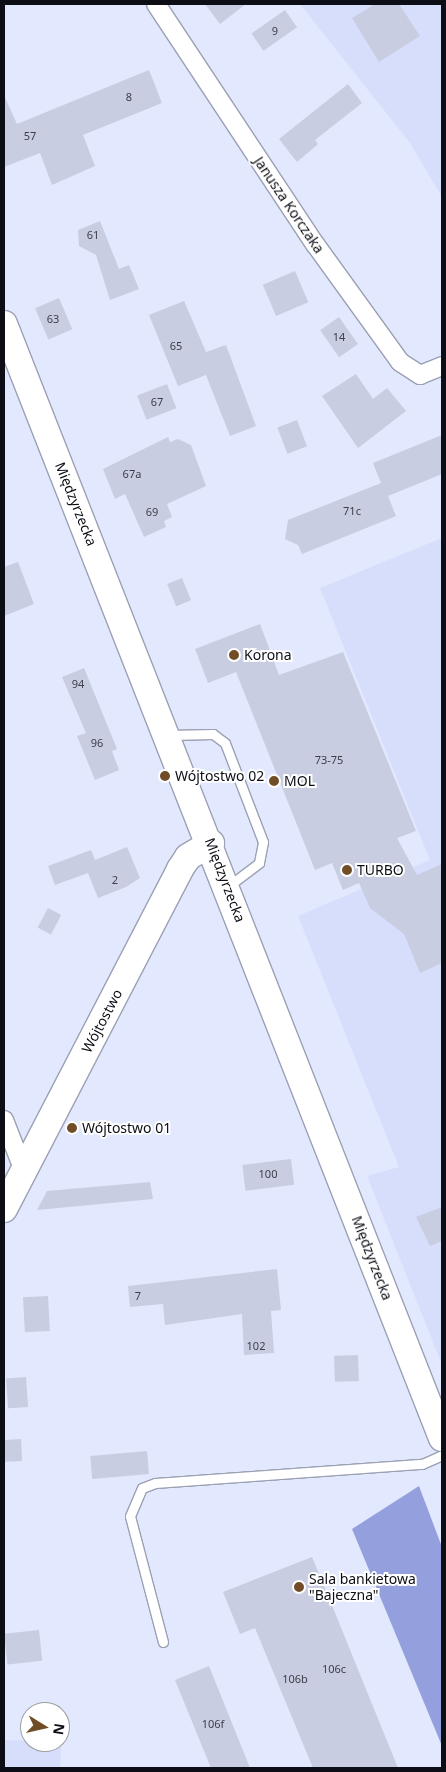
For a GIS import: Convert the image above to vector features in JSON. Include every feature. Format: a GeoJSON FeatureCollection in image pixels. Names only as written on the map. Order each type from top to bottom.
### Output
{"type":"FeatureCollection","features":[{"type":"Feature","properties":{"kind":"main road","name":"Międzyrzecka"},"geometry":{"type":"LineString","coordinates":[[4,324],[228,886],[442,1438]]}},
{"type":"Feature","properties":{"kind":"main road","name":"Wójtostwo"},"geometry":{"type":"LineString","coordinates":[[5,1205],[180,869],[188,857],[211,843]]}},
{"type":"Feature","properties":{"kind":"street","name":"Janusza Korczaka"},"geometry":{"type":"LineString","coordinates":[[156,4],[315,244],[400,362],[420,375],[442,366]]}},
{"type":"Feature","properties":{"kind":"street"},"geometry":{"type":"LineString","coordinates":[[4,1120],[24,1170]]}},
{"type":"Feature","properties":{"kind":"lane"},"geometry":{"type":"LineString","coordinates":[[168,735],[213,734],[225,743],[263,842],[259,864],[228,886]]}},
{"type":"Feature","properties":{"kind":"lane"},"geometry":{"type":"LineString","coordinates":[[163,1642],[130,1516],[142,1488],[155,1484],[422,1464],[442,1454]]}},
{"type":"Feature","properties":{"kind":"shaded area"},"geometry":{"type":"Polygon","coordinates":[[[300,4],[442,4],[442,197],[410,143],[300,4]]]}},
{"type":"Feature","properties":{"kind":"shaded area"},"geometry":{"type":"Polygon","coordinates":[[[442,538],[442,1365],[367,1176],[399,1167],[298,916],[430,860],[320,588],[442,538]]]}},
{"type":"Feature","properties":{"kind":"shaded area"},"geometry":{"type":"Polygon","coordinates":[[[419,1486],[442,1547],[442,1746],[352,1529],[419,1486]]]}},
{"type":"Feature","properties":{"kind":"shaded area"},"geometry":{"type":"Polygon","coordinates":[[[4,1740],[20,1741],[20,1752],[61,1752],[60,1768],[4,1768],[4,1740]]]}},
{"type":"Feature","properties":{"kind":"building"},"geometry":{"type":"Polygon","coordinates":[[[205,4],[246,4],[220,24],[205,4]]]}},
{"type":"Feature","properties":{"kind":"building"},"geometry":{"type":"Polygon","coordinates":[[[375,4],[399,4],[420,36],[379,62],[352,18],[375,4]]]}},
{"type":"Feature","properties":{"kind":"building"},"geometry":{"type":"Polygon","coordinates":[[[285,10],[297,27],[263,51],[251,34],[285,10]]]}},
{"type":"Feature","properties":{"kind":"building"},"geometry":{"type":"Polygon","coordinates":[[[149,70],[162,103],[83,135],[95,166],[52,185],[40,153],[4,167],[4,95],[17,124],[149,70]]]}},
{"type":"Feature","properties":{"kind":"building"},"geometry":{"type":"Polygon","coordinates":[[[348,84],[362,103],[315,140],[318,144],[297,162],[279,139],[348,84]]]}},
{"type":"Feature","properties":{"kind":"building"},"geometry":{"type":"Polygon","coordinates":[[[100,221],[119,269],[129,265],[139,289],[110,300],[96,255],[79,246],[78,230],[100,221]]]}},
{"type":"Feature","properties":{"kind":"building"},"geometry":{"type":"Polygon","coordinates":[[[295,271],[308,302],[276,316],[263,285],[295,271]]]}},
{"type":"Feature","properties":{"kind":"building"},"geometry":{"type":"Polygon","coordinates":[[[59,298],[72,329],[48,339],[35,308],[59,298]]]}},
{"type":"Feature","properties":{"kind":"building"},"geometry":{"type":"Polygon","coordinates":[[[184,301],[206,352],[226,345],[256,426],[230,436],[206,375],[178,386],[149,315],[184,301]]]}},
{"type":"Feature","properties":{"kind":"building"},"geometry":{"type":"Polygon","coordinates":[[[339,317],[358,344],[339,357],[320,330],[339,317]]]}},
{"type":"Feature","properties":{"kind":"building"},"geometry":{"type":"Polygon","coordinates":[[[356,374],[373,399],[387,388],[406,411],[358,448],[322,396],[356,374]]]}},
{"type":"Feature","properties":{"kind":"building"},"geometry":{"type":"Polygon","coordinates":[[[167,384],[176,408],[146,420],[137,395],[167,384]]]}},
{"type":"Feature","properties":{"kind":"building"},"geometry":{"type":"Polygon","coordinates":[[[297,420],[307,446],[287,454],[277,428],[297,420]]]}},
{"type":"Feature","properties":{"kind":"building"},"geometry":{"type":"Polygon","coordinates":[[[442,435],[442,474],[388,496],[396,516],[302,554],[298,545],[285,539],[288,520],[381,483],[373,463],[442,435]]]}},
{"type":"Feature","properties":{"kind":"building"},"geometry":{"type":"Polygon","coordinates":[[[168,437],[170,442],[178,439],[191,445],[206,486],[167,504],[172,517],[164,521],[166,527],[144,537],[125,494],[115,499],[103,469],[168,437]]]}},
{"type":"Feature","properties":{"kind":"building"},"geometry":{"type":"Polygon","coordinates":[[[18,562],[34,604],[4,616],[4,567],[18,562]]]}},
{"type":"Feature","properties":{"kind":"building"},"geometry":{"type":"Polygon","coordinates":[[[182,578],[191,600],[176,606],[167,584],[182,578]]]}},
{"type":"Feature","properties":{"kind":"building"},"geometry":{"type":"Polygon","coordinates":[[[260,624],[279,675],[343,652],[416,831],[397,838],[417,875],[442,864],[442,963],[420,973],[404,934],[370,908],[359,883],[343,890],[332,863],[315,870],[236,672],[208,683],[195,649],[260,624]]]}},
{"type":"Feature","properties":{"kind":"building"},"geometry":{"type":"Polygon","coordinates":[[[84,668],[117,749],[112,751],[119,770],[95,780],[77,736],[86,733],[62,677],[84,668]]]}},
{"type":"Feature","properties":{"kind":"building"},"geometry":{"type":"Polygon","coordinates":[[[127,847],[140,878],[126,887],[98,898],[88,873],[55,885],[48,866],[91,850],[95,860],[127,847]]]}},
{"type":"Feature","properties":{"kind":"building"},"geometry":{"type":"Polygon","coordinates":[[[48,908],[61,915],[51,934],[38,927],[48,908]]]}},
{"type":"Feature","properties":{"kind":"building"},"geometry":{"type":"Polygon","coordinates":[[[291,1159],[294,1185],[246,1191],[242,1165],[291,1159]]]}},
{"type":"Feature","properties":{"kind":"building"},"geometry":{"type":"Polygon","coordinates":[[[150,1182],[153,1199],[37,1210],[47,1191],[150,1182]]]}},
{"type":"Feature","properties":{"kind":"building"},"geometry":{"type":"Polygon","coordinates":[[[442,1207],[442,1241],[430,1246],[416,1217],[442,1207]]]}},
{"type":"Feature","properties":{"kind":"building"},"geometry":{"type":"Polygon","coordinates":[[[277,1269],[281,1310],[271,1311],[274,1353],[244,1355],[242,1314],[165,1325],[163,1304],[130,1307],[128,1286],[277,1269]]]}},
{"type":"Feature","properties":{"kind":"building"},"geometry":{"type":"Polygon","coordinates":[[[48,1296],[50,1331],[25,1332],[23,1297],[48,1296]]]}},
{"type":"Feature","properties":{"kind":"building"},"geometry":{"type":"Polygon","coordinates":[[[358,1355],[359,1381],[335,1382],[334,1356],[358,1355]]]}},
{"type":"Feature","properties":{"kind":"building"},"geometry":{"type":"Polygon","coordinates":[[[26,1377],[28,1407],[8,1408],[6,1378],[26,1377]]]}},
{"type":"Feature","properties":{"kind":"building"},"geometry":{"type":"Polygon","coordinates":[[[21,1439],[22,1461],[5,1462],[4,1440],[21,1439]]]}},
{"type":"Feature","properties":{"kind":"building"},"geometry":{"type":"Polygon","coordinates":[[[147,1451],[149,1474],[92,1479],[90,1456],[147,1451]]]}},
{"type":"Feature","properties":{"kind":"building"},"geometry":{"type":"Polygon","coordinates":[[[312,1557],[398,1768],[313,1768],[255,1628],[240,1634],[223,1592],[312,1557]]]}},
{"type":"Feature","properties":{"kind":"building"},"geometry":{"type":"Polygon","coordinates":[[[39,1630],[42,1661],[7,1664],[4,1634],[39,1630]]]}},
{"type":"Feature","properties":{"kind":"building"},"geometry":{"type":"Polygon","coordinates":[[[209,1666],[250,1768],[211,1768],[175,1680],[209,1666]]]}},
{"type":"Feature","properties":{"kind":"place","name":"Korona"},"geometry":{"type":"Point","coordinates":[234,655]}},
{"type":"Feature","properties":{"kind":"place","name":"Wójtostwo 02"},"geometry":{"type":"Point","coordinates":[165,776]}},
{"type":"Feature","properties":{"kind":"place","name":"MOL"},"geometry":{"type":"Point","coordinates":[274,781]}},
{"type":"Feature","properties":{"kind":"place","name":"TURBO"},"geometry":{"type":"Point","coordinates":[347,870]}},
{"type":"Feature","properties":{"kind":"place","name":"Wójtostwo 01"},"geometry":{"type":"Point","coordinates":[72,1128]}},
{"type":"Feature","properties":{"kind":"place","name":"Sala bankietowa \"Bajeczna\""},"geometry":{"type":"Point","coordinates":[299,1587]}}]}
